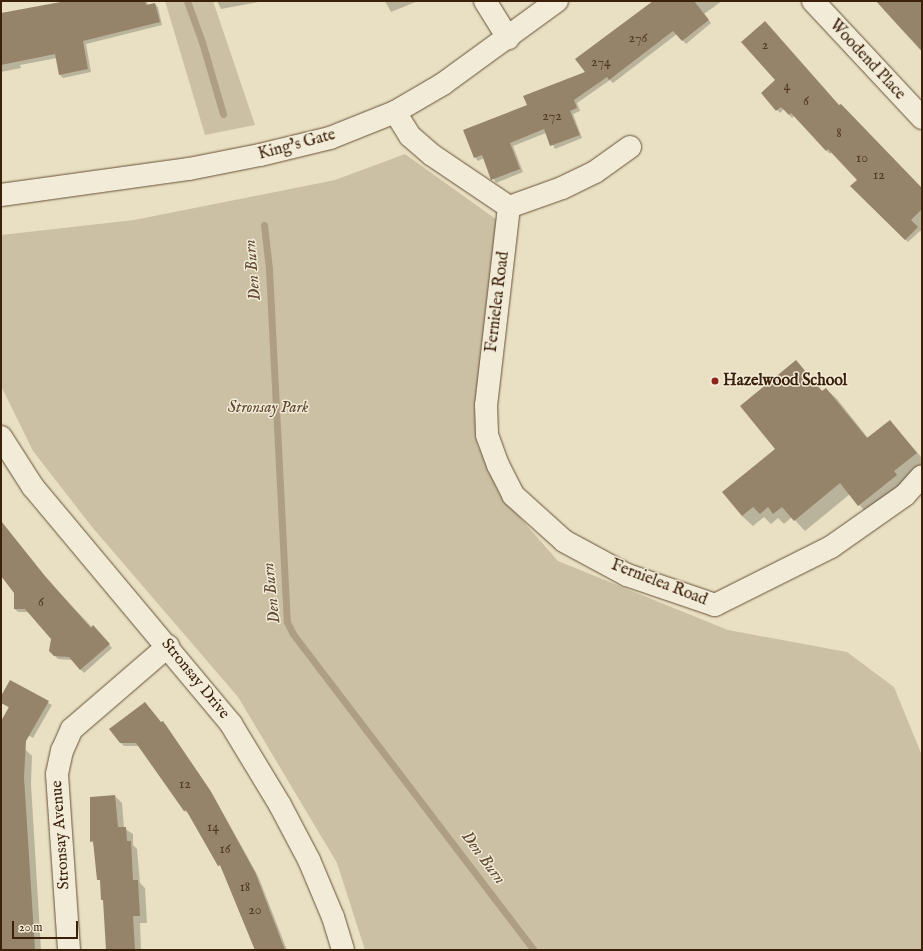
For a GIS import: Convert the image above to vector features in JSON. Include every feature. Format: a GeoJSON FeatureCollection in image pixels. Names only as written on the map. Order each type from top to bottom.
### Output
{"type":"FeatureCollection","features":[{"type":"Feature","properties":{"kind":"street"},"geometry":{"type":"LineString","coordinates":[[485,1],[508,38]]}},
{"type":"Feature","properties":{"kind":"street","name":"King's Gate"},"geometry":{"type":"LineString","coordinates":[[1,194],[189,169],[260,156],[330,138],[395,112],[443,84],[557,1]]}},
{"type":"Feature","properties":{"kind":"street","name":"Woodend Place"},"geometry":{"type":"LineString","coordinates":[[813,1],[922,118]]}},
{"type":"Feature","properties":{"kind":"street"},"geometry":{"type":"LineString","coordinates":[[395,112],[410,136],[432,155],[509,207],[562,188],[595,172],[630,147]]}},
{"type":"Feature","properties":{"kind":"street","name":"Fernielea Road"},"geometry":{"type":"LineString","coordinates":[[509,207],[501,291],[486,397],[487,435],[498,465],[513,495],[564,541],[627,575],[715,605],[831,547],[905,495],[922,476]]}},
{"type":"Feature","properties":{"kind":"street","name":"Stronsay Drive"},"geometry":{"type":"LineString","coordinates":[[1,437],[33,488],[168,646],[231,724],[280,805],[309,860],[333,917],[343,950]]}},
{"type":"Feature","properties":{"kind":"street","name":"Stronsay Avenue"},"geometry":{"type":"LineString","coordinates":[[69,950],[57,774],[62,751],[72,729],[168,646]]}},
{"type":"Feature","properties":{"kind":"green space"},"geometry":{"type":"Polygon","coordinates":[[[165,1],[213,1],[255,125],[205,135],[165,1]]]}},
{"type":"Feature","properties":{"kind":"green space","name":"Stronsay Park"},"geometry":{"type":"Polygon","coordinates":[[[405,154],[500,222],[479,374],[477,444],[502,497],[558,561],[728,630],[847,652],[894,687],[921,753],[922,950],[365,950],[337,863],[238,697],[92,527],[33,451],[1,386],[1,235],[134,220],[335,180],[405,154]]]}},
{"type":"Feature","properties":{"kind":"building"},"geometry":{"type":"Polygon","coordinates":[[[66,1],[145,1],[146,5],[155,3],[160,22],[83,41],[88,69],[59,75],[55,54],[1,65],[1,13],[66,1]]]}},
{"type":"Feature","properties":{"kind":"building"},"geometry":{"type":"Polygon","coordinates":[[[653,1],[694,1],[709,20],[682,41],[673,31],[609,80],[607,77],[574,100],[577,108],[570,111],[580,135],[550,146],[544,129],[510,143],[520,169],[491,180],[482,155],[474,158],[463,130],[527,105],[523,96],[585,72],[575,59],[653,1]]]}},
{"type":"Feature","properties":{"kind":"building"},"geometry":{"type":"Polygon","coordinates":[[[876,1],[922,1],[922,51],[895,22],[876,1]]]}},
{"type":"Feature","properties":{"kind":"building"},"geometry":{"type":"Polygon","coordinates":[[[765,21],[839,105],[841,104],[922,188],[922,209],[911,220],[918,227],[905,240],[850,186],[857,180],[828,149],[826,151],[791,113],[789,115],[781,107],[776,111],[761,93],[775,80],[741,42],[765,21]]]}},
{"type":"Feature","properties":{"kind":"building"},"geometry":{"type":"Polygon","coordinates":[[[796,360],[822,391],[826,388],[867,438],[890,420],[917,453],[894,471],[897,475],[858,506],[840,483],[794,521],[782,507],[773,514],[768,507],[760,514],[753,507],[742,516],[722,492],[775,449],[740,406],[796,360]]]}},
{"type":"Feature","properties":{"kind":"building"},"geometry":{"type":"Polygon","coordinates":[[[1,521],[45,576],[91,628],[93,625],[110,644],[80,670],[69,657],[54,656],[49,651],[51,639],[25,609],[14,609],[14,593],[1,576],[1,521]]]}},
{"type":"Feature","properties":{"kind":"building"},"geometry":{"type":"Polygon","coordinates":[[[10,680],[49,701],[26,741],[24,777],[35,950],[1,950],[1,721],[9,707],[1,703],[1,696],[10,680]]]}},
{"type":"Feature","properties":{"kind":"building"},"geometry":{"type":"Polygon","coordinates":[[[145,702],[161,722],[163,721],[210,790],[255,872],[285,950],[255,950],[220,865],[218,866],[186,810],[184,811],[136,743],[120,743],[109,729],[145,702]]]}},
{"type":"Feature","properties":{"kind":"building"},"geometry":{"type":"Polygon","coordinates":[[[115,795],[118,827],[126,827],[127,841],[131,841],[133,880],[138,880],[140,916],[133,916],[135,950],[106,950],[103,900],[101,900],[100,880],[97,880],[93,841],[90,842],[90,797],[115,795]]]}},
{"type":"Feature","properties":{"kind":"waterway","name":"Den Burn"},"geometry":{"type":"LineString","coordinates":[[187,1],[202,42],[223,114]]}},
{"type":"Feature","properties":{"kind":"waterway","name":"Den Burn"},"geometry":{"type":"LineString","coordinates":[[264,225],[269,269],[287,622],[293,634],[534,950]]}},
{"type":"Feature","properties":{"kind":"place","name":"Hazelwood School"},"geometry":{"type":"Point","coordinates":[715,381]}}]}
